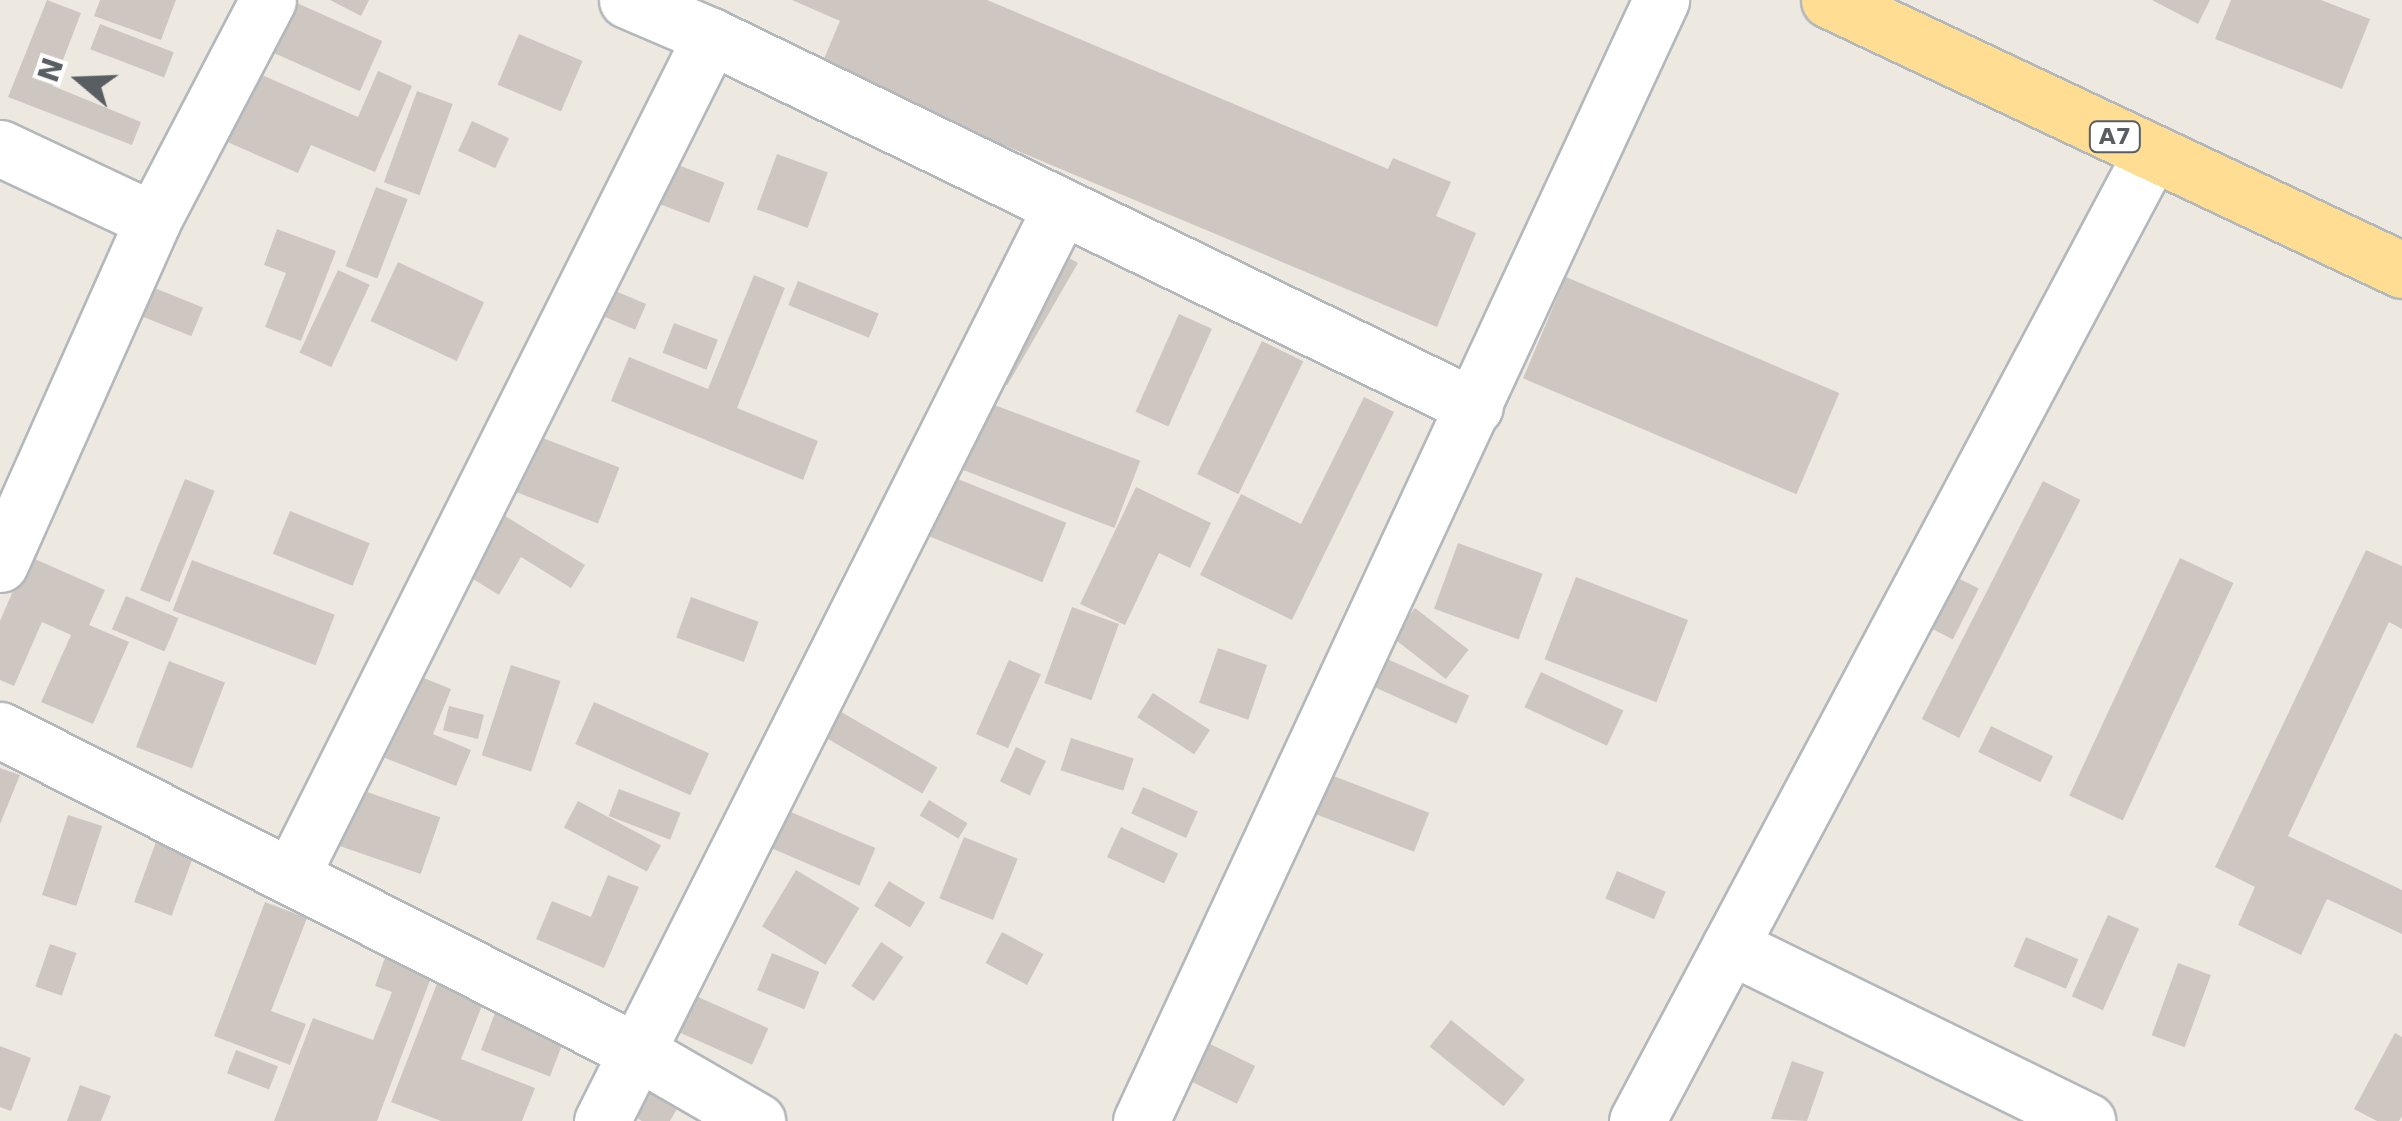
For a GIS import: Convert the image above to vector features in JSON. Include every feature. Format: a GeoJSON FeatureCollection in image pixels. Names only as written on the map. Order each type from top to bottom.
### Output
{"type":"FeatureCollection","features":[{"type":"Feature","properties":{"kind":"highway","name":"A7"},"geometry":{"type":"LineString","coordinates":[[1829,0],[2402,270]]}},
{"type":"Feature","properties":{"kind":"street"},"geometry":{"type":"LineString","coordinates":[[0,564],[153,220],[268,0]]}},
{"type":"Feature","properties":{"kind":"street"},"geometry":{"type":"LineString","coordinates":[[627,0],[711,36],[1475,407]]}},
{"type":"Feature","properties":{"kind":"street"},"geometry":{"type":"LineString","coordinates":[[1142,1121],[1661,0]]}},
{"type":"Feature","properties":{"kind":"street"},"geometry":{"type":"LineString","coordinates":[[292,874],[711,36]]}},
{"type":"Feature","properties":{"kind":"street"},"geometry":{"type":"LineString","coordinates":[[0,148],[153,220]]}},
{"type":"Feature","properties":{"kind":"street"},"geometry":{"type":"LineString","coordinates":[[1637,1121],[2151,154]]}},
{"type":"Feature","properties":{"kind":"street"},"geometry":{"type":"LineString","coordinates":[[602,1121],[1061,207]]}},
{"type":"Feature","properties":{"kind":"street"},"geometry":{"type":"LineString","coordinates":[[0,730],[292,874],[636,1052],[757,1121]]}},
{"type":"Feature","properties":{"kind":"street"},"geometry":{"type":"LineString","coordinates":[[1730,946],[2068,1116]]}},
{"type":"Feature","properties":{"kind":"building"},"geometry":{"type":"Polygon","coordinates":[[[47,0],[81,13],[53,86],[141,122],[132,145],[8,97],[47,0]]]}},
{"type":"Feature","properties":{"kind":"building"},"geometry":{"type":"Polygon","coordinates":[[[100,0],[176,0],[161,40],[94,16],[100,0]]]}},
{"type":"Feature","properties":{"kind":"building"},"geometry":{"type":"Polygon","coordinates":[[[290,0],[382,41],[360,91],[268,50],[290,0]]]}},
{"type":"Feature","properties":{"kind":"building"},"geometry":{"type":"Polygon","coordinates":[[[330,0],[369,0],[361,16],[330,0]]]}},
{"type":"Feature","properties":{"kind":"building"},"geometry":{"type":"Polygon","coordinates":[[[792,0],[987,0],[1388,169],[1393,158],[1451,182],[1436,216],[1476,233],[1437,327],[820,68],[840,21],[792,0]]]}},
{"type":"Feature","properties":{"kind":"building"},"geometry":{"type":"Polygon","coordinates":[[[2152,0],[2210,0],[2198,24],[2152,0]]]}},
{"type":"Feature","properties":{"kind":"building"},"geometry":{"type":"Polygon","coordinates":[[[2231,0],[2321,0],[2370,19],[2342,89],[2215,39],[2231,0]]]}},
{"type":"Feature","properties":{"kind":"building"},"geometry":{"type":"Polygon","coordinates":[[[100,24],[174,52],[164,78],[90,49],[100,24]]]}},
{"type":"Feature","properties":{"kind":"building"},"geometry":{"type":"Polygon","coordinates":[[[519,34],[583,61],[561,112],[498,85],[519,34]]]}},
{"type":"Feature","properties":{"kind":"building"},"geometry":{"type":"Polygon","coordinates":[[[378,71],[412,86],[375,172],[311,145],[298,173],[225,141],[255,72],[358,117],[378,71]]]}},
{"type":"Feature","properties":{"kind":"building"},"geometry":{"type":"Polygon","coordinates":[[[417,91],[453,104],[420,195],[384,182],[417,91]]]}},
{"type":"Feature","properties":{"kind":"building"},"geometry":{"type":"Polygon","coordinates":[[[472,121],[509,138],[495,168],[458,151],[472,121]]]}},
{"type":"Feature","properties":{"kind":"building"},"geometry":{"type":"Polygon","coordinates":[[[647,153],[724,183],[709,223],[632,193],[647,153]]]}},
{"type":"Feature","properties":{"kind":"building"},"geometry":{"type":"Polygon","coordinates":[[[777,154],[828,172],[808,228],[757,209],[777,154]]]}},
{"type":"Feature","properties":{"kind":"building"},"geometry":{"type":"Polygon","coordinates":[[[376,187],[408,199],[377,279],[346,266],[376,187]]]}},
{"type":"Feature","properties":{"kind":"building"},"geometry":{"type":"Polygon","coordinates":[[[277,229],[336,251],[301,341],[265,327],[286,273],[264,265],[277,229]]]}},
{"type":"Feature","properties":{"kind":"building"},"geometry":{"type":"Polygon","coordinates":[[[1045,244],[1078,263],[1007,385],[974,366],[1045,244]]]}},
{"type":"Feature","properties":{"kind":"building"},"geometry":{"type":"Polygon","coordinates":[[[398,262],[484,302],[457,361],[371,321],[398,262]]]}},
{"type":"Feature","properties":{"kind":"building"},"geometry":{"type":"Polygon","coordinates":[[[338,270],[370,285],[331,367],[300,352],[338,270]]]}},
{"type":"Feature","properties":{"kind":"building"},"geometry":{"type":"Polygon","coordinates":[[[754,275],[785,288],[737,408],[818,441],[803,480],[611,401],[629,357],[708,389],[754,275]]]}},
{"type":"Feature","properties":{"kind":"building"},"geometry":{"type":"Polygon","coordinates":[[[1566,277],[1839,393],[1796,494],[1523,378],[1566,277]]]}},
{"type":"Feature","properties":{"kind":"building"},"geometry":{"type":"Polygon","coordinates":[[[798,281],[879,314],[869,338],[788,305],[798,281]]]}},
{"type":"Feature","properties":{"kind":"building"},"geometry":{"type":"Polygon","coordinates":[[[152,287],[203,308],[191,336],[140,316],[152,287]]]}},
{"type":"Feature","properties":{"kind":"building"},"geometry":{"type":"Polygon","coordinates":[[[613,290],[646,304],[635,330],[602,316],[613,290]]]}},
{"type":"Feature","properties":{"kind":"building"},"geometry":{"type":"Polygon","coordinates":[[[1179,314],[1212,329],[1168,426],[1135,412],[1179,314]]]}},
{"type":"Feature","properties":{"kind":"building"},"geometry":{"type":"Polygon","coordinates":[[[674,323],[718,340],[706,370],[663,353],[674,323]]]}},
{"type":"Feature","properties":{"kind":"building"},"geometry":{"type":"Polygon","coordinates":[[[1262,341],[1303,361],[1238,494],[1197,474],[1262,341]]]}},
{"type":"Feature","properties":{"kind":"building"},"geometry":{"type":"Polygon","coordinates":[[[961,392],[1140,461],[1114,528],[935,459],[961,392]]]}},
{"type":"Feature","properties":{"kind":"building"},"geometry":{"type":"Polygon","coordinates":[[[1364,397],[1394,412],[1292,620],[1200,575],[1241,494],[1301,524],[1364,397]]]}},
{"type":"Feature","properties":{"kind":"building"},"geometry":{"type":"Polygon","coordinates":[[[514,427],[619,467],[598,524],[492,483],[514,427]]]}},
{"type":"Feature","properties":{"kind":"building"},"geometry":{"type":"Polygon","coordinates":[[[943,473],[1066,523],[1042,582],[919,532],[943,473]]]}},
{"type":"Feature","properties":{"kind":"building"},"geometry":{"type":"Polygon","coordinates":[[[185,479],[215,491],[170,602],[140,590],[185,479]]]}},
{"type":"Feature","properties":{"kind":"building"},"geometry":{"type":"Polygon","coordinates":[[[2043,481],[2080,500],[1959,738],[1922,719],[2043,481]]]}},
{"type":"Feature","properties":{"kind":"building"},"geometry":{"type":"Polygon","coordinates":[[[1136,487],[1211,523],[1190,568],[1159,553],[1125,625],[1080,604],[1136,487]]]}},
{"type":"Feature","properties":{"kind":"building"},"geometry":{"type":"Polygon","coordinates":[[[484,503],[585,565],[571,588],[521,557],[499,595],[447,563],[484,503]]]}},
{"type":"Feature","properties":{"kind":"building"},"geometry":{"type":"Polygon","coordinates":[[[290,511],[370,543],[353,586],[273,554],[290,511]]]}},
{"type":"Feature","properties":{"kind":"building"},"geometry":{"type":"Polygon","coordinates":[[[1458,543],[1543,574],[1519,640],[1434,609],[1458,543]]]}},
{"type":"Feature","properties":{"kind":"building"},"geometry":{"type":"Polygon","coordinates":[[[2366,550],[2402,566],[2402,629],[2389,622],[2288,836],[2402,890],[2402,934],[2327,899],[2301,955],[2238,925],[2255,887],[2215,867],[2366,550]]]}},
{"type":"Feature","properties":{"kind":"building"},"geometry":{"type":"Polygon","coordinates":[[[28,556],[105,590],[89,625],[129,642],[93,724],[41,702],[71,635],[42,622],[14,686],[0,680],[0,621],[28,556]]]}},
{"type":"Feature","properties":{"kind":"building"},"geometry":{"type":"Polygon","coordinates":[[[2180,558],[2233,583],[2123,820],[2069,795],[2180,558]]]}},
{"type":"Feature","properties":{"kind":"building"},"geometry":{"type":"Polygon","coordinates":[[[192,560],[335,615],[315,665],[173,610],[192,560]]]}},
{"type":"Feature","properties":{"kind":"building"},"geometry":{"type":"Polygon","coordinates":[[[1952,575],[1979,589],[1953,639],[1926,626],[1952,575]]]}},
{"type":"Feature","properties":{"kind":"building"},"geometry":{"type":"Polygon","coordinates":[[[1576,577],[1688,620],[1656,702],[1544,659],[1576,577]]]}},
{"type":"Feature","properties":{"kind":"building"},"geometry":{"type":"Polygon","coordinates":[[[126,596],[178,618],[164,651],[112,629],[126,596]]]}},
{"type":"Feature","properties":{"kind":"building"},"geometry":{"type":"Polygon","coordinates":[[[691,597],[759,622],[744,662],[676,637],[691,597]]]}},
{"type":"Feature","properties":{"kind":"building"},"geometry":{"type":"Polygon","coordinates":[[[1072,607],[1119,624],[1091,700],[1044,683],[1072,607]]]}},
{"type":"Feature","properties":{"kind":"building"},"geometry":{"type":"Polygon","coordinates":[[[1415,608],[1469,650],[1446,679],[1392,637],[1415,608]]]}},
{"type":"Feature","properties":{"kind":"building"},"geometry":{"type":"Polygon","coordinates":[[[1218,648],[1267,665],[1248,720],[1199,703],[1218,648]]]}},
{"type":"Feature","properties":{"kind":"building"},"geometry":{"type":"Polygon","coordinates":[[[1376,654],[1469,695],[1457,724],[1363,682],[1376,654]]]}},
{"type":"Feature","properties":{"kind":"building"},"geometry":{"type":"Polygon","coordinates":[[[1009,660],[1041,674],[1008,748],[976,734],[1009,660]]]}},
{"type":"Feature","properties":{"kind":"building"},"geometry":{"type":"Polygon","coordinates":[[[169,661],[225,683],[192,768],[136,747],[169,661]]]}},
{"type":"Feature","properties":{"kind":"building"},"geometry":{"type":"Polygon","coordinates":[[[511,665],[560,681],[531,771],[482,755],[511,665]]]}},
{"type":"Feature","properties":{"kind":"building"},"geometry":{"type":"Polygon","coordinates":[[[399,668],[451,689],[433,734],[471,750],[456,786],[365,750],[399,668]]]}},
{"type":"Feature","properties":{"kind":"building"},"geometry":{"type":"Polygon","coordinates":[[[1541,672],[1623,710],[1607,746],[1525,707],[1541,672]]]}},
{"type":"Feature","properties":{"kind":"building"},"geometry":{"type":"Polygon","coordinates":[[[1153,693],[1210,730],[1194,754],[1137,717],[1153,693]]]}},
{"type":"Feature","properties":{"kind":"building"},"geometry":{"type":"Polygon","coordinates":[[[817,698],[937,768],[922,793],[802,724],[817,698]]]}},
{"type":"Feature","properties":{"kind":"building"},"geometry":{"type":"Polygon","coordinates":[[[594,702],[709,753],[690,795],[575,744],[594,702]]]}},
{"type":"Feature","properties":{"kind":"building"},"geometry":{"type":"Polygon","coordinates":[[[449,706],[484,715],[478,739],[443,730],[449,706]]]}},
{"type":"Feature","properties":{"kind":"building"},"geometry":{"type":"Polygon","coordinates":[[[1991,726],[2053,756],[2040,782],[1978,752],[1991,726]]]}},
{"type":"Feature","properties":{"kind":"building"},"geometry":{"type":"Polygon","coordinates":[[[1071,738],[1134,758],[1123,791],[1060,770],[1071,738]]]}},
{"type":"Feature","properties":{"kind":"building"},"geometry":{"type":"Polygon","coordinates":[[[1016,747],[1046,761],[1030,795],[1000,781],[1016,747]]]}},
{"type":"Feature","properties":{"kind":"building"},"geometry":{"type":"Polygon","coordinates":[[[0,768],[20,775],[0,824],[0,768]]]}},
{"type":"Feature","properties":{"kind":"building"},"geometry":{"type":"Polygon","coordinates":[[[1318,770],[1429,813],[1414,852],[1303,809],[1318,770]]]}},
{"type":"Feature","properties":{"kind":"building"},"geometry":{"type":"Polygon","coordinates":[[[341,783],[440,817],[421,874],[321,840],[341,783]]]}},
{"type":"Feature","properties":{"kind":"building"},"geometry":{"type":"Polygon","coordinates":[[[1143,787],[1198,811],[1186,838],[1131,813],[1143,787]]]}},
{"type":"Feature","properties":{"kind":"building"},"geometry":{"type":"Polygon","coordinates":[[[619,789],[681,813],[670,840],[609,816],[619,789]]]}},
{"type":"Feature","properties":{"kind":"building"},"geometry":{"type":"Polygon","coordinates":[[[929,800],[968,823],[958,839],[920,815],[929,800]]]}},
{"type":"Feature","properties":{"kind":"building"},"geometry":{"type":"Polygon","coordinates":[[[578,801],[661,845],[647,872],[564,827],[578,801]]]}},
{"type":"Feature","properties":{"kind":"building"},"geometry":{"type":"Polygon","coordinates":[[[765,801],[875,848],[859,886],[749,839],[765,801]]]}},
{"type":"Feature","properties":{"kind":"building"},"geometry":{"type":"Polygon","coordinates":[[[68,815],[102,826],[76,906],[42,895],[68,815]]]}},
{"type":"Feature","properties":{"kind":"building"},"geometry":{"type":"Polygon","coordinates":[[[1121,827],[1178,854],[1164,884],[1107,857],[1121,827]]]}},
{"type":"Feature","properties":{"kind":"building"},"geometry":{"type":"Polygon","coordinates":[[[964,837],[1018,859],[993,920],[939,898],[964,837]]]}},
{"type":"Feature","properties":{"kind":"building"},"geometry":{"type":"Polygon","coordinates":[[[157,839],[195,853],[172,916],[134,902],[157,839]]]}},
{"type":"Feature","properties":{"kind":"building"},"geometry":{"type":"Polygon","coordinates":[[[796,870],[859,908],[825,965],[762,927],[796,870]]]}},
{"type":"Feature","properties":{"kind":"building"},"geometry":{"type":"Polygon","coordinates":[[[1617,871],[1666,892],[1654,919],[1605,899],[1617,871]]]}},
{"type":"Feature","properties":{"kind":"building"},"geometry":{"type":"Polygon","coordinates":[[[608,875],[639,887],[604,968],[536,939],[552,901],[591,917],[608,875]]]}},
{"type":"Feature","properties":{"kind":"building"},"geometry":{"type":"Polygon","coordinates":[[[889,881],[925,903],[910,927],[874,906],[889,881]]]}},
{"type":"Feature","properties":{"kind":"building"},"geometry":{"type":"Polygon","coordinates":[[[265,902],[307,918],[271,1011],[306,1024],[290,1065],[214,1036],[265,902]]]}},
{"type":"Feature","properties":{"kind":"building"},"geometry":{"type":"Polygon","coordinates":[[[2108,915],[2139,929],[2103,1010],[2072,996],[2108,915]]]}},
{"type":"Feature","properties":{"kind":"building"},"geometry":{"type":"Polygon","coordinates":[[[1002,932],[1043,954],[1027,985],[986,963],[1002,932]]]}},
{"type":"Feature","properties":{"kind":"building"},"geometry":{"type":"Polygon","coordinates":[[[2026,937],[2078,959],[2066,989],[2013,966],[2026,937]]]}},
{"type":"Feature","properties":{"kind":"building"},"geometry":{"type":"Polygon","coordinates":[[[881,942],[903,957],[874,1001],[851,986],[881,942]]]}},
{"type":"Feature","properties":{"kind":"building"},"geometry":{"type":"Polygon","coordinates":[[[50,944],[76,953],[62,996],[35,987],[50,944]]]}},
{"type":"Feature","properties":{"kind":"building"},"geometry":{"type":"Polygon","coordinates":[[[388,949],[435,967],[377,1121],[274,1121],[313,1018],[373,1040],[392,992],[375,986],[388,949]]]}},
{"type":"Feature","properties":{"kind":"building"},"geometry":{"type":"Polygon","coordinates":[[[772,953],[819,972],[804,1009],[757,990],[772,953]]]}},
{"type":"Feature","properties":{"kind":"building"},"geometry":{"type":"Polygon","coordinates":[[[2178,963],[2211,975],[2185,1047],[2152,1035],[2178,963]]]}},
{"type":"Feature","properties":{"kind":"building"},"geometry":{"type":"Polygon","coordinates":[[[438,981],[485,998],[461,1059],[535,1088],[522,1121],[441,1121],[391,1102],[438,981]]]}},
{"type":"Feature","properties":{"kind":"building"},"geometry":{"type":"Polygon","coordinates":[[[678,988],[768,1028],[752,1065],[662,1025],[678,988]]]}},
{"type":"Feature","properties":{"kind":"building"},"geometry":{"type":"Polygon","coordinates":[[[497,1008],[566,1035],[550,1077],[481,1050],[497,1008]]]}},
{"type":"Feature","properties":{"kind":"building"},"geometry":{"type":"Polygon","coordinates":[[[1451,1020],[1525,1080],[1503,1106],[1430,1046],[1451,1020]]]}},
{"type":"Feature","properties":{"kind":"building"},"geometry":{"type":"Polygon","coordinates":[[[2395,1033],[2402,1037],[2402,1116],[2399,1121],[2377,1121],[2354,1109],[2395,1033]]]}},
{"type":"Feature","properties":{"kind":"building"},"geometry":{"type":"Polygon","coordinates":[[[1204,1041],[1255,1066],[1237,1104],[1186,1079],[1204,1041]]]}},
{"type":"Feature","properties":{"kind":"building"},"geometry":{"type":"Polygon","coordinates":[[[0,1046],[31,1058],[11,1111],[0,1107],[0,1046]]]}},
{"type":"Feature","properties":{"kind":"building"},"geometry":{"type":"Polygon","coordinates":[[[236,1050],[278,1066],[269,1089],[227,1073],[236,1050]]]}},
{"type":"Feature","properties":{"kind":"building"},"geometry":{"type":"Polygon","coordinates":[[[1792,1061],[1824,1072],[1807,1121],[1771,1119],[1792,1061]]]}},
{"type":"Feature","properties":{"kind":"building"},"geometry":{"type":"Polygon","coordinates":[[[632,1080],[678,1107],[670,1121],[642,1121],[617,1107],[632,1080]]]}},
{"type":"Feature","properties":{"kind":"building"},"geometry":{"type":"Polygon","coordinates":[[[80,1085],[111,1096],[101,1121],[67,1121],[80,1085]]]}}]}
